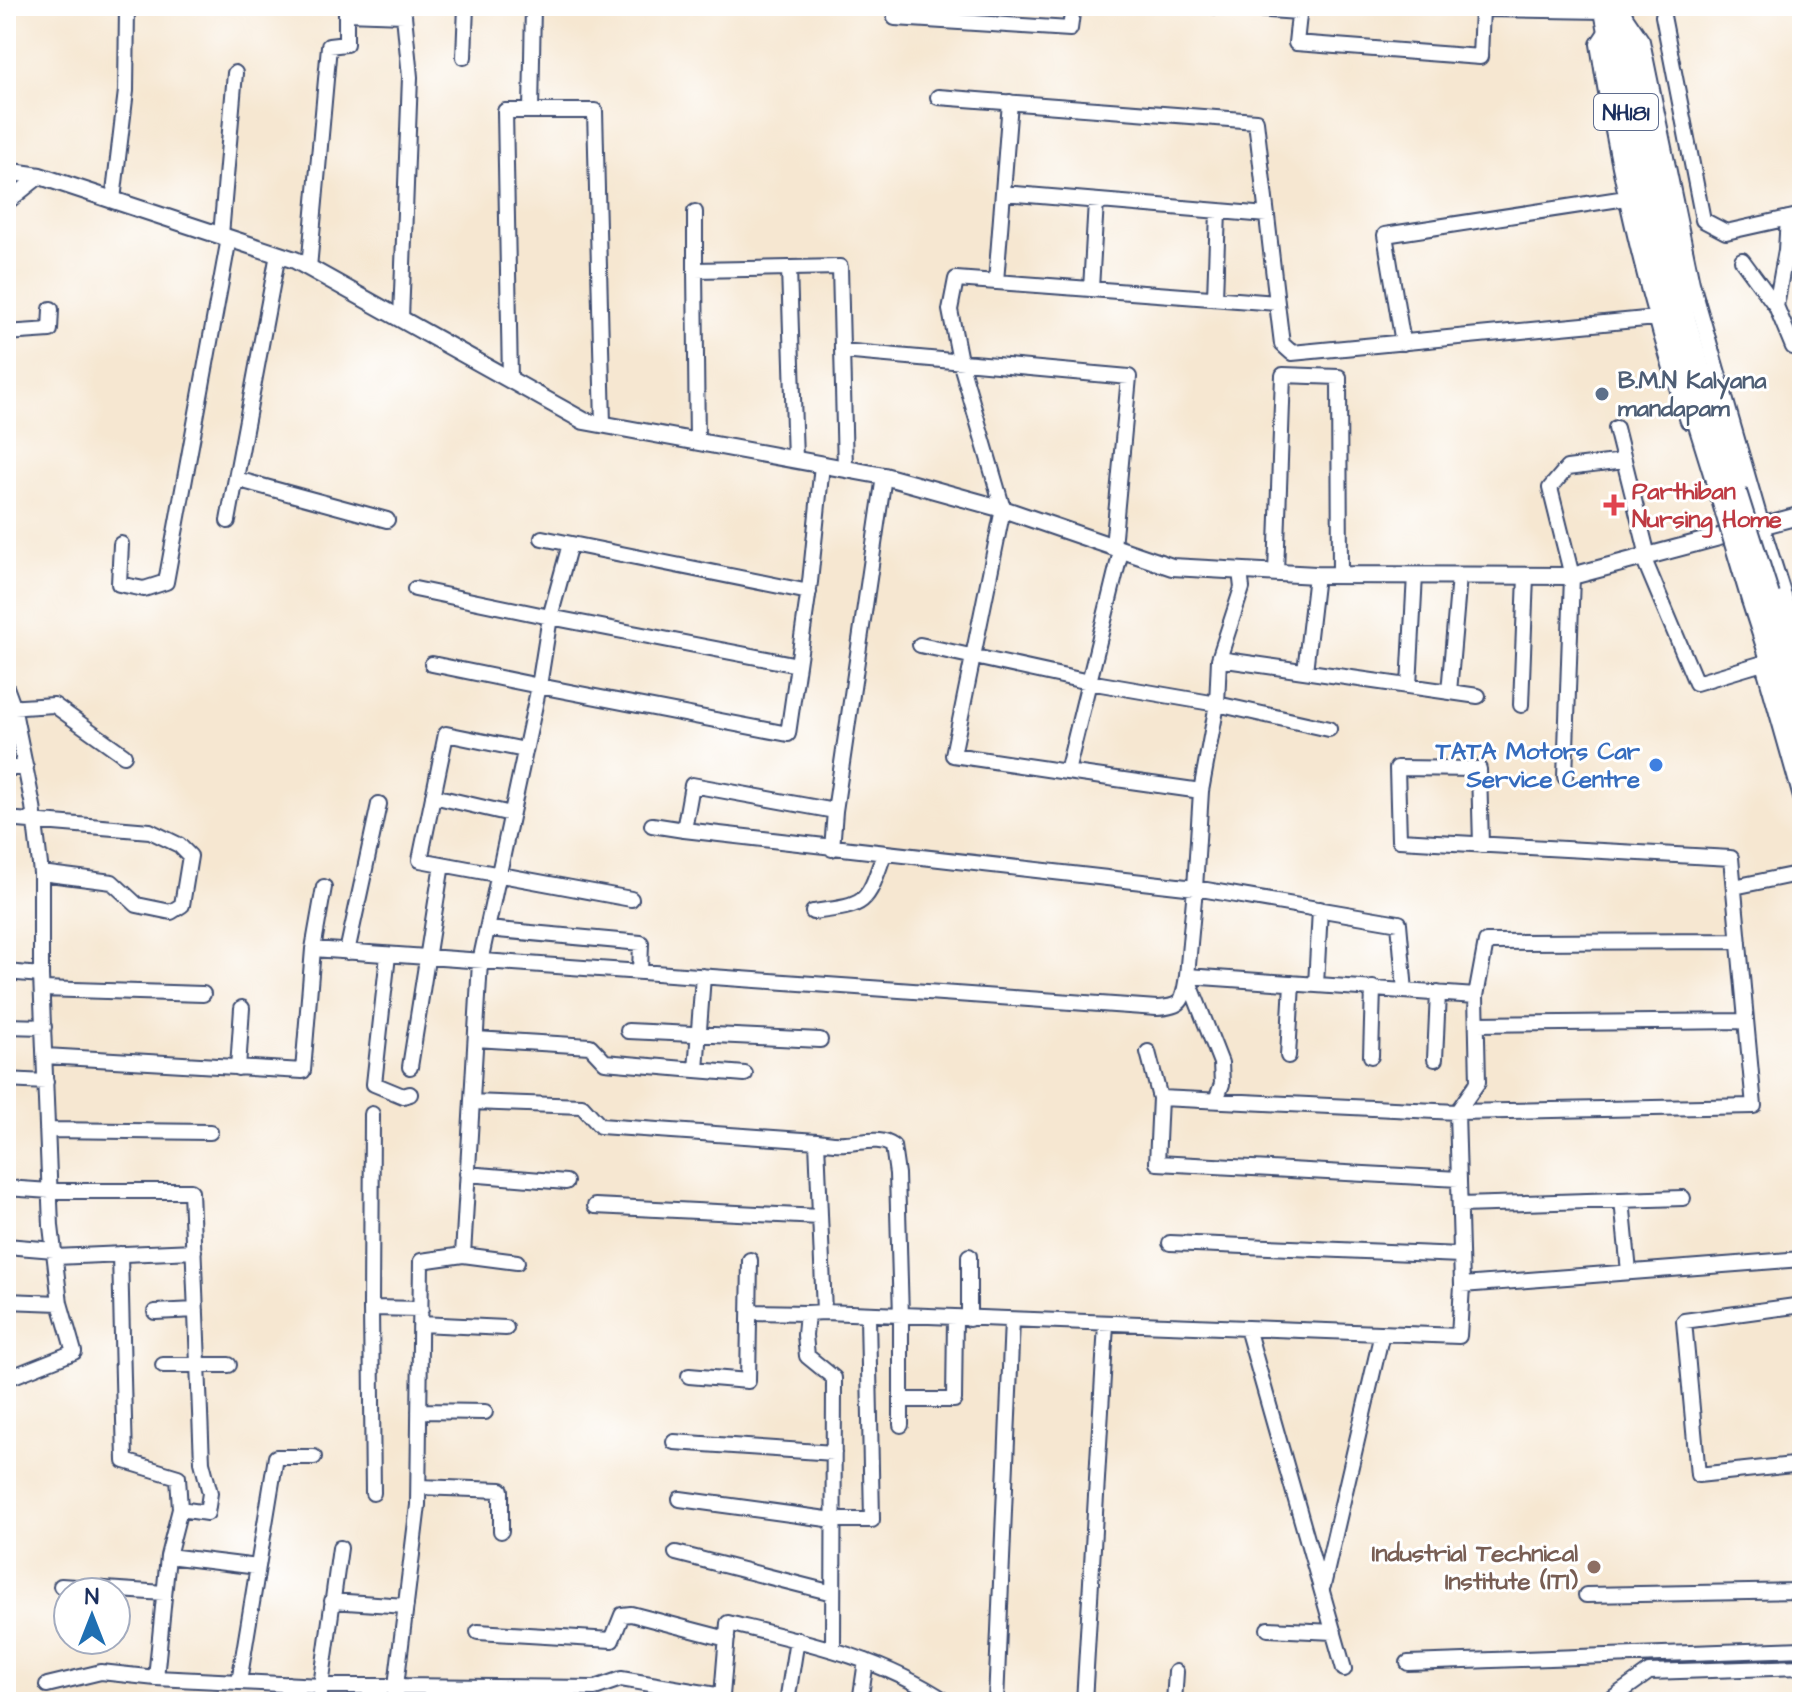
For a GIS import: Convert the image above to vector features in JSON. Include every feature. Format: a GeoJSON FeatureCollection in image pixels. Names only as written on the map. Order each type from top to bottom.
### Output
{"type":"FeatureCollection","features":[{"type":"Feature","properties":{"kind":"highway","name":"NH181"},"geometry":{"type":"LineString","coordinates":[[1612,13],[1654,215],[1802,702]]}},
{"type":"Feature","properties":{"kind":"highway","name":"NH181"},"geometry":{"type":"LineString","coordinates":[[1654,215],[1666,319],[1802,756]]}},
{"type":"Feature","properties":{"kind":"main road"},"geometry":{"type":"LineString","coordinates":[[6,171],[40,176],[278,254],[309,268],[584,421],[884,476],[1003,509],[1172,567],[1316,575],[1572,576],[1802,515]]}},
{"type":"Feature","properties":{"kind":"street"},"geometry":{"type":"LineString","coordinates":[[113,200],[126,91],[127,6]]}},
{"type":"Feature","properties":{"kind":"street"},"geometry":{"type":"LineString","coordinates":[[464,57],[466,6]]}},
{"type":"Feature","properties":{"kind":"street"},"geometry":{"type":"LineString","coordinates":[[531,111],[533,6]]}},
{"type":"Feature","properties":{"kind":"street"},"geometry":{"type":"LineString","coordinates":[[895,6],[895,18],[1070,29],[1073,6]]}},
{"type":"Feature","properties":{"kind":"street"},"geometry":{"type":"LineString","coordinates":[[1212,6],[1300,9],[1296,43],[1480,57],[1482,8],[1612,13],[1642,41],[1692,283],[1762,526],[1796,615],[1802,653]]}},
{"type":"Feature","properties":{"kind":"street"},"geometry":{"type":"LineString","coordinates":[[1665,6],[1663,16],[1703,220],[1726,232],[1795,217],[1776,306]]}},
{"type":"Feature","properties":{"kind":"street"},"geometry":{"type":"LineString","coordinates":[[309,268],[329,46],[346,44],[346,9],[404,15],[410,77],[401,319]]}},
{"type":"Feature","properties":{"kind":"street"},"geometry":{"type":"LineString","coordinates":[[1612,13],[1598,44],[1612,137],[1626,198],[1656,318],[1726,536],[1802,801]]}},
{"type":"Feature","properties":{"kind":"street"},"geometry":{"type":"LineString","coordinates":[[121,544],[119,584],[144,589],[166,582],[225,237],[235,73]]}},
{"type":"Feature","properties":{"kind":"street"},"geometry":{"type":"LineString","coordinates":[[938,97],[1256,121],[1282,344],[1292,353],[1656,318]]}},
{"type":"Feature","properties":{"kind":"street"},"geometry":{"type":"LineString","coordinates":[[996,282],[1010,102]]}},
{"type":"Feature","properties":{"kind":"street"},"geometry":{"type":"LineString","coordinates":[[510,379],[505,111],[595,111],[603,424]]}},
{"type":"Feature","properties":{"kind":"street"},"geometry":{"type":"LineString","coordinates":[[6,203],[40,176]]}},
{"type":"Feature","properties":{"kind":"street"},"geometry":{"type":"LineString","coordinates":[[1003,193],[1267,215]]}},
{"type":"Feature","properties":{"kind":"street"},"geometry":{"type":"LineString","coordinates":[[1403,343],[1385,235],[1626,198]]}},
{"type":"Feature","properties":{"kind":"street"},"geometry":{"type":"LineString","coordinates":[[1091,289],[1096,201]]}},
{"type":"Feature","properties":{"kind":"street"},"geometry":{"type":"LineString","coordinates":[[1215,298],[1218,211]]}},
{"type":"Feature","properties":{"kind":"street"},"geometry":{"type":"LineString","coordinates":[[695,212],[697,442]]}},
{"type":"Feature","properties":{"kind":"street"},"geometry":{"type":"LineString","coordinates":[[228,521],[278,254]]}},
{"type":"Feature","properties":{"kind":"street"},"geometry":{"type":"LineString","coordinates":[[1742,260],[1776,306],[1793,347]]}},
{"type":"Feature","properties":{"kind":"street"},"geometry":{"type":"LineString","coordinates":[[695,270],[840,267],[845,469]]}},
{"type":"Feature","properties":{"kind":"street"},"geometry":{"type":"LineString","coordinates":[[789,268],[795,460]]}},
{"type":"Feature","properties":{"kind":"street"},"geometry":{"type":"LineString","coordinates":[[1201,791],[953,755],[1003,509],[960,361],[950,310],[956,279],[1277,303]]}},
{"type":"Feature","properties":{"kind":"street"},"geometry":{"type":"LineString","coordinates":[[6,333],[50,330],[51,309]]}},
{"type":"Feature","properties":{"kind":"street"},"geometry":{"type":"LineString","coordinates":[[842,351],[1129,377],[1117,549],[1067,772]]}},
{"type":"Feature","properties":{"kind":"street"},"geometry":{"type":"LineString","coordinates":[[926,352],[960,361]]}},
{"type":"Feature","properties":{"kind":"street"},"geometry":{"type":"LineString","coordinates":[[1276,573],[1283,375],[1339,377],[1340,575]]}},
{"type":"Feature","properties":{"kind":"street"},"geometry":{"type":"LineString","coordinates":[[1616,428],[1646,556],[1696,683],[1763,663]]}},
{"type":"Feature","properties":{"kind":"street"},"geometry":{"type":"LineString","coordinates":[[1565,777],[1572,576],[1550,488],[1567,468],[1624,461]]}},
{"type":"Feature","properties":{"kind":"street"},"geometry":{"type":"LineString","coordinates":[[432,664],[788,734],[809,592],[822,465]]}},
{"type":"Feature","properties":{"kind":"street"},"geometry":{"type":"LineString","coordinates":[[832,849],[884,476]]}},
{"type":"Feature","properties":{"kind":"street"},"geometry":{"type":"LineString","coordinates":[[236,479],[387,520]]}},
{"type":"Feature","properties":{"kind":"street"},"geometry":{"type":"LineString","coordinates":[[542,538],[809,592]]}},
{"type":"Feature","properties":{"kind":"street"},"geometry":{"type":"LineString","coordinates":[[463,1255],[480,962],[539,686],[550,617],[570,544]]}},
{"type":"Feature","properties":{"kind":"street"},"geometry":{"type":"LineString","coordinates":[[313,949],[1174,1007],[1183,999],[1187,976],[1201,791],[1217,704],[1219,659],[1242,588],[1240,571]]}},
{"type":"Feature","properties":{"kind":"street"},"geometry":{"type":"LineString","coordinates":[[1305,671],[1316,575]]}},
{"type":"Feature","properties":{"kind":"street"},"geometry":{"type":"LineString","coordinates":[[1409,686],[1415,575]]}},
{"type":"Feature","properties":{"kind":"street"},"geometry":{"type":"LineString","coordinates":[[1449,692],[1459,576]]}},
{"type":"Feature","properties":{"kind":"street"},"geometry":{"type":"LineString","coordinates":[[1521,705],[1526,576]]}},
{"type":"Feature","properties":{"kind":"street"},"geometry":{"type":"LineString","coordinates":[[415,589],[798,665]]}},
{"type":"Feature","properties":{"kind":"street"},"geometry":{"type":"LineString","coordinates":[[920,645],[1329,729]]}},
{"type":"Feature","properties":{"kind":"street"},"geometry":{"type":"LineString","coordinates":[[1219,659],[1478,696]]}},
{"type":"Feature","properties":{"kind":"street"},"geometry":{"type":"LineString","coordinates":[[6,687],[26,768],[41,873],[47,1130],[54,1254],[60,1303],[74,1352],[6,1379]]}},
{"type":"Feature","properties":{"kind":"street"},"geometry":{"type":"LineString","coordinates":[[10,707],[54,705],[124,755]]}},
{"type":"Feature","properties":{"kind":"street"},"geometry":{"type":"LineString","coordinates":[[525,750],[446,734],[420,860],[631,899]]}},
{"type":"Feature","properties":{"kind":"street"},"geometry":{"type":"LineString","coordinates":[[6,768],[26,768]]}},
{"type":"Feature","properties":{"kind":"street"},"geometry":{"type":"LineString","coordinates":[[1160,1098],[1457,1112],[1754,1106],[1731,858],[1481,845],[1399,840],[1397,768],[1479,769],[1481,845]]}},
{"type":"Feature","properties":{"kind":"street"},"geometry":{"type":"LineString","coordinates":[[684,830],[692,785],[835,811]]}},
{"type":"Feature","properties":{"kind":"street"},"geometry":{"type":"LineString","coordinates":[[433,796],[511,814]]}},
{"type":"Feature","properties":{"kind":"street"},"geometry":{"type":"LineString","coordinates":[[347,952],[379,804]]}},
{"type":"Feature","properties":{"kind":"street"},"geometry":{"type":"LineString","coordinates":[[6,819],[150,831],[179,845],[190,856],[182,905],[171,912],[137,905],[112,882],[41,873]]}},
{"type":"Feature","properties":{"kind":"street"},"geometry":{"type":"LineString","coordinates":[[652,825],[832,849],[1195,888],[1399,923],[1405,991]]}},
{"type":"Feature","properties":{"kind":"street"},"geometry":{"type":"LineString","coordinates":[[813,912],[853,907],[871,893],[884,854]]}},
{"type":"Feature","properties":{"kind":"street"},"geometry":{"type":"LineString","coordinates":[[410,1067],[442,864]]}},
{"type":"Feature","properties":{"kind":"street"},"geometry":{"type":"LineString","coordinates":[[1734,887],[1802,873]]}},
{"type":"Feature","properties":{"kind":"street"},"geometry":{"type":"LineString","coordinates":[[45,1056],[303,1071],[313,949],[324,887]]}},
{"type":"Feature","properties":{"kind":"street"},"geometry":{"type":"LineString","coordinates":[[1316,985],[1320,909]]}},
{"type":"Feature","properties":{"kind":"street"},"geometry":{"type":"LineString","coordinates":[[487,929],[641,943],[640,972]]}},
{"type":"Feature","properties":{"kind":"street"},"geometry":{"type":"LineString","coordinates":[[750,1312],[824,1312],[1459,1336],[1462,1285],[1457,1112],[1478,1082],[1476,996],[1486,942],[1739,941]]}},
{"type":"Feature","properties":{"kind":"street"},"geometry":{"type":"LineString","coordinates":[[388,955],[374,1084],[403,1096],[410,1094]]}},
{"type":"Feature","properties":{"kind":"street"},"geometry":{"type":"LineString","coordinates":[[6,972],[42,982],[203,994]]}},
{"type":"Feature","properties":{"kind":"street"},"geometry":{"type":"LineString","coordinates":[[696,1070],[703,976]]}},
{"type":"Feature","properties":{"kind":"street"},"geometry":{"type":"LineString","coordinates":[[1187,976],[1476,996]]}},
{"type":"Feature","properties":{"kind":"street"},"geometry":{"type":"LineString","coordinates":[[1187,976],[1221,1063],[1222,1084],[1216,1100]]}},
{"type":"Feature","properties":{"kind":"street"},"geometry":{"type":"LineString","coordinates":[[1288,1056],[1292,983]]}},
{"type":"Feature","properties":{"kind":"street"},"geometry":{"type":"LineString","coordinates":[[1371,1056],[1373,988]]}},
{"type":"Feature","properties":{"kind":"street"},"geometry":{"type":"LineString","coordinates":[[1435,1059],[1438,993]]}},
{"type":"Feature","properties":{"kind":"street"},"geometry":{"type":"LineString","coordinates":[[238,1068],[242,1008]]}},
{"type":"Feature","properties":{"kind":"street"},"geometry":{"type":"LineString","coordinates":[[1477,1024],[1746,1021]]}},
{"type":"Feature","properties":{"kind":"street"},"geometry":{"type":"LineString","coordinates":[[6,1026],[44,1027]]}},
{"type":"Feature","properties":{"kind":"street"},"geometry":{"type":"LineString","coordinates":[[628,1031],[820,1040]]}},
{"type":"Feature","properties":{"kind":"street"},"geometry":{"type":"LineString","coordinates":[[476,1039],[590,1046],[605,1062],[745,1074]]}},
{"type":"Feature","properties":{"kind":"street"},"geometry":{"type":"LineString","coordinates":[[1148,1052],[1160,1098],[1157,1163],[1459,1179]]}},
{"type":"Feature","properties":{"kind":"street"},"geometry":{"type":"LineString","coordinates":[[6,1080],[46,1082]]}},
{"type":"Feature","properties":{"kind":"street"},"geometry":{"type":"LineString","coordinates":[[472,1102],[582,1106],[600,1126],[843,1144],[887,1141],[893,1146],[897,1174],[901,1425]]}},
{"type":"Feature","properties":{"kind":"street"},"geometry":{"type":"LineString","coordinates":[[372,1114],[373,1493]]}},
{"type":"Feature","properties":{"kind":"street"},"geometry":{"type":"LineString","coordinates":[[47,1130],[210,1132]]}},
{"type":"Feature","properties":{"kind":"street"},"geometry":{"type":"LineString","coordinates":[[817,1141],[824,1312]]}},
{"type":"Feature","properties":{"kind":"street"},"geometry":{"type":"LineString","coordinates":[[467,1174],[566,1182]]}},
{"type":"Feature","properties":{"kind":"street"},"geometry":{"type":"LineString","coordinates":[[6,1188],[191,1191],[202,1462],[210,1493],[207,1513],[180,1509]]}},
{"type":"Feature","properties":{"kind":"street"},"geometry":{"type":"LineString","coordinates":[[1460,1205],[1683,1198]]}},
{"type":"Feature","properties":{"kind":"street"},"geometry":{"type":"LineString","coordinates":[[1622,1200],[1629,1272]]}},
{"type":"Feature","properties":{"kind":"street"},"geometry":{"type":"LineString","coordinates":[[595,1206],[820,1217]]}},
{"type":"Feature","properties":{"kind":"street"},"geometry":{"type":"LineString","coordinates":[[1170,1243],[1461,1255]]}},
{"type":"Feature","properties":{"kind":"street"},"geometry":{"type":"LineString","coordinates":[[6,1246],[54,1254],[194,1251]]}},
{"type":"Feature","properties":{"kind":"street"},"geometry":{"type":"LineString","coordinates":[[120,1254],[125,1461],[178,1477],[180,1509],[168,1556],[156,1678]]}},
{"type":"Feature","properties":{"kind":"street"},"geometry":{"type":"LineString","coordinates":[[394,1702],[419,1487],[421,1261],[463,1255],[517,1262]]}},
{"type":"Feature","properties":{"kind":"street"},"geometry":{"type":"LineString","coordinates":[[901,1400],[954,1400],[969,1256]]}},
{"type":"Feature","properties":{"kind":"street"},"geometry":{"type":"LineString","coordinates":[[1462,1285],[1802,1259]]}},
{"type":"Feature","properties":{"kind":"street"},"geometry":{"type":"LineString","coordinates":[[689,1376],[748,1381],[750,1260]]}},
{"type":"Feature","properties":{"kind":"street"},"geometry":{"type":"LineString","coordinates":[[6,1301],[60,1303]]}},
{"type":"Feature","properties":{"kind":"street"},"geometry":{"type":"LineString","coordinates":[[1802,1305],[1684,1321],[1698,1475],[1802,1464]]}},
{"type":"Feature","properties":{"kind":"street"},"geometry":{"type":"LineString","coordinates":[[371,1308],[506,1328]]}},
{"type":"Feature","properties":{"kind":"street"},"geometry":{"type":"LineString","coordinates":[[155,1312],[196,1310]]}},
{"type":"Feature","properties":{"kind":"street"},"geometry":{"type":"LineString","coordinates":[[807,1313],[807,1356],[834,1378],[833,1648]]}},
{"type":"Feature","properties":{"kind":"street"},"geometry":{"type":"LineString","coordinates":[[680,1499],[834,1520],[872,1520],[868,1316]]}},
{"type":"Feature","properties":{"kind":"street"},"geometry":{"type":"LineString","coordinates":[[996,1702],[1012,1320]]}},
{"type":"Feature","properties":{"kind":"street"},"geometry":{"type":"LineString","coordinates":[[1084,1702],[1106,1324]]}},
{"type":"Feature","properties":{"kind":"street"},"geometry":{"type":"LineString","coordinates":[[1247,1328],[1344,1669]]}},
{"type":"Feature","properties":{"kind":"street"},"geometry":{"type":"LineString","coordinates":[[1322,1590],[1382,1333]]}},
{"type":"Feature","properties":{"kind":"street"},"geometry":{"type":"LineString","coordinates":[[163,1365],[229,1365]]}},
{"type":"Feature","properties":{"kind":"street"},"geometry":{"type":"LineString","coordinates":[[419,1411],[485,1412]]}},
{"type":"Feature","properties":{"kind":"street"},"geometry":{"type":"LineString","coordinates":[[674,1442],[834,1453]]}},
{"type":"Feature","properties":{"kind":"street"},"geometry":{"type":"LineString","coordinates":[[239,1682],[276,1457],[314,1457]]}},
{"type":"Feature","properties":{"kind":"street"},"geometry":{"type":"LineString","coordinates":[[419,1487],[501,1490],[501,1531]]}},
{"type":"Feature","properties":{"kind":"street"},"geometry":{"type":"LineString","coordinates":[[319,1702],[340,1548]]}},
{"type":"Feature","properties":{"kind":"street"},"geometry":{"type":"LineString","coordinates":[[676,1553],[833,1593]]}},
{"type":"Feature","properties":{"kind":"street"},"geometry":{"type":"LineString","coordinates":[[168,1556],[258,1567]]}},
{"type":"Feature","properties":{"kind":"street"},"geometry":{"type":"LineString","coordinates":[[132,1591],[164,1593]]}},
{"type":"Feature","properties":{"kind":"street"},"geometry":{"type":"LineString","coordinates":[[1586,1595],[1802,1591]]}},
{"type":"Feature","properties":{"kind":"street"},"geometry":{"type":"LineString","coordinates":[[332,1601],[406,1606]]}},
{"type":"Feature","properties":{"kind":"street"},"geometry":{"type":"LineString","coordinates":[[478,1632],[612,1640],[622,1615],[631,1614],[727,1639]]}},
{"type":"Feature","properties":{"kind":"street"},"geometry":{"type":"LineString","coordinates":[[47,1685],[101,1672],[156,1678],[321,1686],[595,1688],[621,1679],[722,1699],[728,1623],[833,1648],[931,1691],[947,1702]]}},
{"type":"Feature","properties":{"kind":"street"},"geometry":{"type":"LineString","coordinates":[[1268,1629],[1334,1632]]}},
{"type":"Feature","properties":{"kind":"street"},"geometry":{"type":"LineString","coordinates":[[787,1702],[797,1639]]}},
{"type":"Feature","properties":{"kind":"street"},"geometry":{"type":"LineString","coordinates":[[1408,1663],[1802,1649]]}},
{"type":"Feature","properties":{"kind":"street"},"geometry":{"type":"LineString","coordinates":[[860,1702],[866,1661]]}},
{"type":"Feature","properties":{"kind":"street"},"geometry":{"type":"LineString","coordinates":[[1607,1702],[1649,1672],[1802,1667]]}},
{"type":"Feature","properties":{"kind":"street"},"geometry":{"type":"LineString","coordinates":[[1174,1702],[1176,1672]]}},
{"type":"Feature","properties":{"kind":"street"},"geometry":{"type":"LineString","coordinates":[[286,1702],[288,1684]]}},
{"type":"Feature","properties":{"kind":"place","name":"B.M.N Kalyana mandapam"},"geometry":{"type":"Point","coordinates":[1602,394]}},
{"type":"Feature","properties":{"kind":"place","name":"Parthiban Nursing Home"},"geometry":{"type":"Point","coordinates":[1614,505]}},
{"type":"Feature","properties":{"kind":"place","name":"TATA Motors Car Service Centre"},"geometry":{"type":"Point","coordinates":[1656,765]}},
{"type":"Feature","properties":{"kind":"place","name":"Industrial Technical Institute (ITI)"},"geometry":{"type":"Point","coordinates":[1594,1567]}}]}
